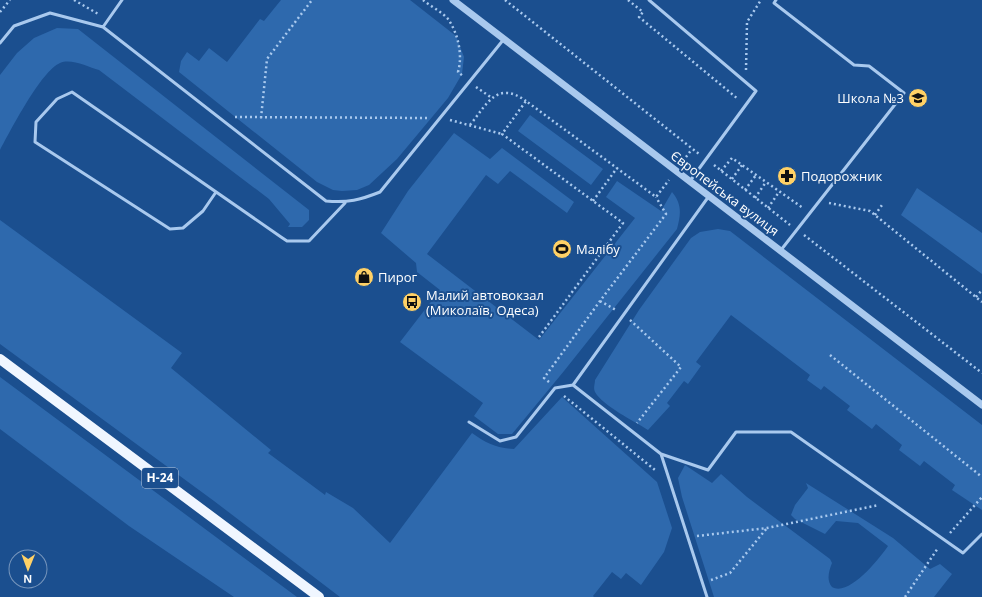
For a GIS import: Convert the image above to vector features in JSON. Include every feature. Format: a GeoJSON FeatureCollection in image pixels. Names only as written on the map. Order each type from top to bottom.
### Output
{"type":"FeatureCollection","features":[{"type":"Feature","properties":{"kind":"main road","name":"Н-24"},"geometry":{"type":"LineString","coordinates":[[0,359],[319,597]]}},
{"type":"Feature","properties":{"kind":"street","name":"Європейська вулиця"},"geometry":{"type":"LineString","coordinates":[[453,0],[982,405]]}},
{"type":"Feature","properties":{"kind":"lane"},"geometry":{"type":"LineString","coordinates":[[103,27],[122,0]]}},
{"type":"Feature","properties":{"kind":"lane"},"geometry":{"type":"LineString","coordinates":[[649,0],[756,91],[690,181]]}},
{"type":"Feature","properties":{"kind":"lane"},"geometry":{"type":"LineString","coordinates":[[776,0],[774,3],[854,65],[868,66],[904,93],[780,250]]}},
{"type":"Feature","properties":{"kind":"lane"},"geometry":{"type":"LineString","coordinates":[[0,43],[14,26],[50,13],[103,27],[326,201],[345,203],[363,199],[380,192],[504,39]]}},
{"type":"Feature","properties":{"kind":"lane"},"geometry":{"type":"LineString","coordinates":[[216,192],[204,211],[183,228],[170,229],[35,142],[36,122],[56,99],[72,92],[287,241],[308,241],[345,203]]}},
{"type":"Feature","properties":{"kind":"lane"},"geometry":{"type":"LineString","coordinates":[[469,422],[500,441],[516,437],[555,388],[573,385],[709,196]]}},
{"type":"Feature","properties":{"kind":"lane"},"geometry":{"type":"LineString","coordinates":[[573,385],[661,454],[708,470],[736,432],[791,432],[963,553],[982,534]]}},
{"type":"Feature","properties":{"kind":"lane"},"geometry":{"type":"LineString","coordinates":[[661,454],[707,597]]}},
{"type":"Feature","properties":{"kind":"path"},"geometry":{"type":"LineString","coordinates":[[0,12],[10,0]]}},
{"type":"Feature","properties":{"kind":"path"},"geometry":{"type":"LineString","coordinates":[[74,0],[109,20]]}},
{"type":"Feature","properties":{"kind":"path"},"geometry":{"type":"LineString","coordinates":[[262,118],[267,59],[312,0]]}},
{"type":"Feature","properties":{"kind":"path"},"geometry":{"type":"LineString","coordinates":[[423,0],[447,18],[459,46],[461,62],[458,72],[492,98]]}},
{"type":"Feature","properties":{"kind":"path"},"geometry":{"type":"LineString","coordinates":[[504,0],[706,160],[982,373]]}},
{"type":"Feature","properties":{"kind":"path"},"geometry":{"type":"LineString","coordinates":[[628,0],[643,12],[640,18],[738,99]]}},
{"type":"Feature","properties":{"kind":"path"},"geometry":{"type":"LineString","coordinates":[[734,105],[738,99],[746,71],[747,22],[761,0]]}},
{"type":"Feature","properties":{"kind":"path"},"geometry":{"type":"LineString","coordinates":[[0,3],[5,6]]}},
{"type":"Feature","properties":{"kind":"path"},"geometry":{"type":"LineString","coordinates":[[470,126],[492,98],[500,94],[516,94],[656,197],[666,214],[544,378],[656,470]]}},
{"type":"Feature","properties":{"kind":"path"},"geometry":{"type":"LineString","coordinates":[[502,134],[526,102]]}},
{"type":"Feature","properties":{"kind":"path"},"geometry":{"type":"LineString","coordinates":[[234,117],[441,118],[502,134],[623,223],[539,337]]}},
{"type":"Feature","properties":{"kind":"path"},"geometry":{"type":"LineString","coordinates":[[699,154],[703,148]]}},
{"type":"Feature","properties":{"kind":"path"},"geometry":{"type":"LineString","coordinates":[[656,197],[692,149]]}},
{"type":"Feature","properties":{"kind":"path"},"geometry":{"type":"LineString","coordinates":[[721,171],[732,158],[810,213]]}},
{"type":"Feature","properties":{"kind":"path"},"geometry":{"type":"LineString","coordinates":[[732,179],[742,165]]}},
{"type":"Feature","properties":{"kind":"path"},"geometry":{"type":"LineString","coordinates":[[593,201],[617,168]]}},
{"type":"Feature","properties":{"kind":"path"},"geometry":{"type":"LineString","coordinates":[[745,190],[756,175]]}},
{"type":"Feature","properties":{"kind":"path"},"geometry":{"type":"LineString","coordinates":[[755,198],[766,182]]}},
{"type":"Feature","properties":{"kind":"path"},"geometry":{"type":"LineString","coordinates":[[768,208],[779,192]]}},
{"type":"Feature","properties":{"kind":"path"},"geometry":{"type":"LineString","coordinates":[[819,201],[870,211],[982,302]]}},
{"type":"Feature","properties":{"kind":"path"},"geometry":{"type":"LineString","coordinates":[[875,215],[882,206]]}},
{"type":"Feature","properties":{"kind":"path"},"geometry":{"type":"LineString","coordinates":[[976,297],[982,290]]}},
{"type":"Feature","properties":{"kind":"path"},"geometry":{"type":"LineString","coordinates":[[600,301],[623,314],[681,368],[622,443]]}},
{"type":"Feature","properties":{"kind":"path"},"geometry":{"type":"LineString","coordinates":[[830,355],[982,477]]}},
{"type":"Feature","properties":{"kind":"path"},"geometry":{"type":"LineString","coordinates":[[688,537],[767,528],[892,503]]}},
{"type":"Feature","properties":{"kind":"path"},"geometry":{"type":"LineString","coordinates":[[703,583],[730,574],[767,528]]}},
{"type":"Feature","properties":{"kind":"shaded area"},"geometry":{"type":"Polygon","coordinates":[[[281,0],[410,0],[456,36],[464,57],[462,74],[448,98],[397,159],[369,185],[357,190],[342,191],[333,190],[317,182],[179,72],[181,61],[187,52],[199,61],[209,48],[227,62],[260,19],[264,21],[281,0]]]}},
{"type":"Feature","properties":{"kind":"shaded area"},"geometry":{"type":"Polygon","coordinates":[[[57,28],[78,29],[309,210],[309,220],[302,227],[288,227],[290,224],[269,199],[99,70],[74,62],[60,63],[52,68],[44,77],[27,102],[0,150],[0,75],[17,53],[34,38],[57,28]]]}},
{"type":"Feature","properties":{"kind":"shaded area"},"geometry":{"type":"Polygon","coordinates":[[[530,115],[603,169],[591,185],[518,131],[530,115]]]}},
{"type":"Feature","properties":{"kind":"shaded area"},"geometry":{"type":"Polygon","coordinates":[[[454,133],[490,159],[502,148],[574,202],[567,213],[510,171],[498,184],[486,175],[427,254],[539,340],[635,218],[606,197],[617,181],[661,211],[672,192],[678,201],[680,209],[677,229],[512,434],[498,434],[474,416],[483,403],[400,342],[440,290],[417,272],[416,263],[381,233],[408,191],[454,133]]]}},
{"type":"Feature","properties":{"kind":"shaded area"},"geometry":{"type":"Polygon","coordinates":[[[917,188],[982,233],[982,274],[901,215],[917,188]]]}},
{"type":"Feature","properties":{"kind":"shaded area"},"geometry":{"type":"Polygon","coordinates":[[[0,220],[182,353],[171,368],[271,450],[268,453],[325,495],[326,492],[353,508],[390,543],[472,433],[482,440],[492,444],[514,449],[562,397],[657,482],[672,528],[664,552],[641,585],[626,573],[621,579],[612,572],[593,596],[594,597],[340,597],[214,501],[0,344],[0,220]]]}},
{"type":"Feature","properties":{"kind":"shaded area"},"geometry":{"type":"Polygon","coordinates":[[[718,229],[730,231],[982,425],[982,510],[952,490],[955,485],[924,461],[920,466],[899,450],[902,445],[876,424],[872,429],[847,410],[850,406],[824,386],[821,390],[807,380],[810,375],[731,315],[696,362],[701,366],[688,384],[684,381],[667,403],[670,406],[648,430],[619,413],[599,397],[594,390],[595,380],[639,310],[691,238],[700,232],[718,229]]]}},
{"type":"Feature","properties":{"kind":"shaded area"},"geometry":{"type":"Polygon","coordinates":[[[0,377],[297,597],[234,597],[129,526],[0,429],[0,377]]]}},
{"type":"Feature","properties":{"kind":"shaded area"},"geometry":{"type":"Polygon","coordinates":[[[685,465],[712,483],[721,474],[747,497],[830,559],[832,563],[829,572],[829,581],[832,587],[839,589],[847,587],[855,582],[871,567],[888,546],[858,523],[836,521],[825,534],[795,519],[791,515],[795,505],[808,488],[806,483],[893,538],[930,569],[940,564],[952,574],[934,597],[714,597],[682,497],[678,478],[685,465]]]}},
{"type":"Feature","properties":{"kind":"place","name":"Школа №3"},"geometry":{"type":"Point","coordinates":[918,98]}},
{"type":"Feature","properties":{"kind":"place","name":"Подорожник"},"geometry":{"type":"Point","coordinates":[787,176]}},
{"type":"Feature","properties":{"kind":"place","name":"Малібу"},"geometry":{"type":"Point","coordinates":[562,249]}},
{"type":"Feature","properties":{"kind":"place","name":"Пирог"},"geometry":{"type":"Point","coordinates":[364,277]}},
{"type":"Feature","properties":{"kind":"place","name":"Малий автовокзал (Миколаїв, Одеса)"},"geometry":{"type":"Point","coordinates":[412,302]}}]}
